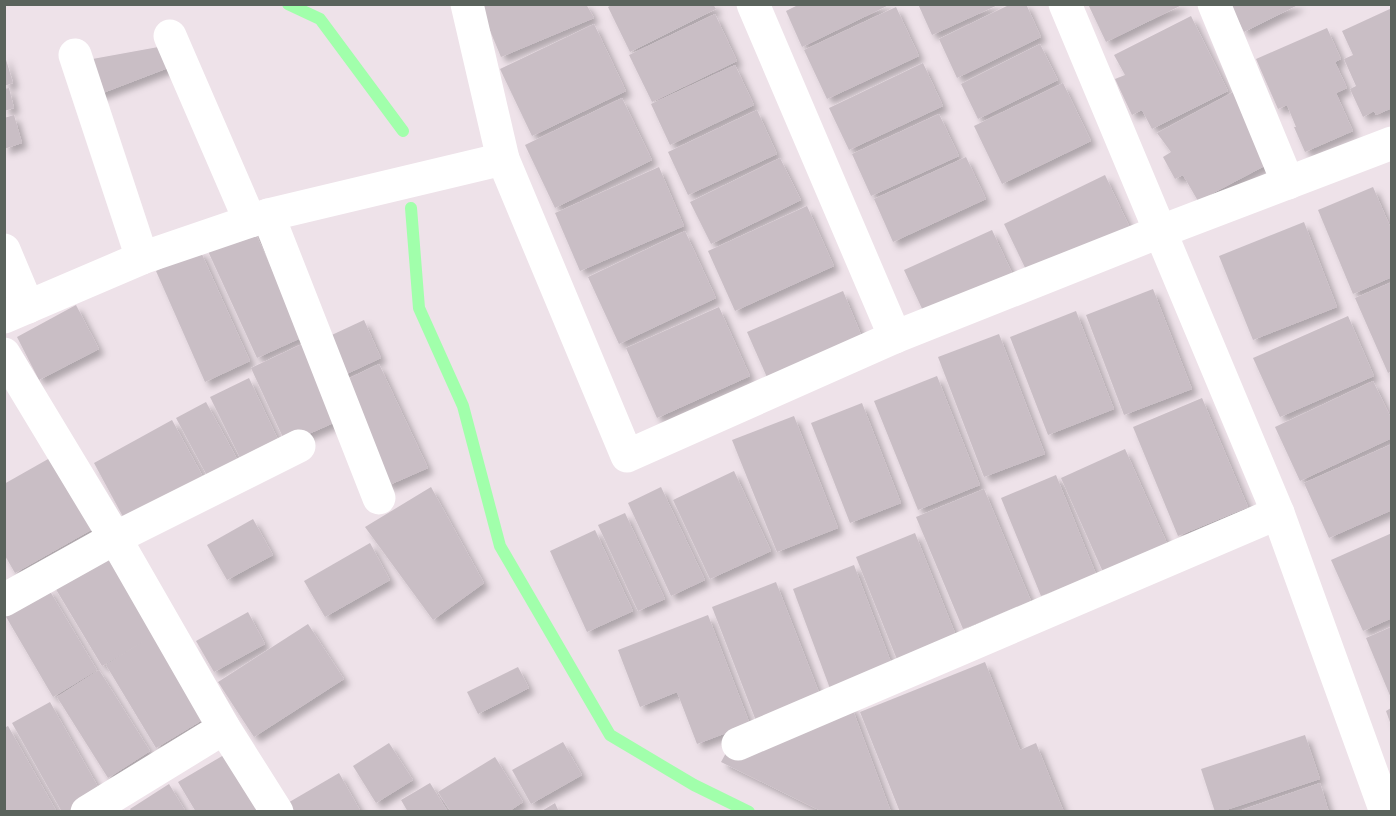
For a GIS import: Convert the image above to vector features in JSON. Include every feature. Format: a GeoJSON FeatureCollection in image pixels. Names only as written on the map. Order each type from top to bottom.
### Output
{"type":"FeatureCollection","features":[{"type":"Feature","properties":{"kind":"street"},"geometry":{"type":"LineString","coordinates":[[467,4],[502,159],[627,456],[895,337],[1159,232],[1392,143]]}},
{"type":"Feature","properties":{"kind":"street"},"geometry":{"type":"LineString","coordinates":[[753,4],[895,337]]}},
{"type":"Feature","properties":{"kind":"street"},"geometry":{"type":"LineString","coordinates":[[1065,4],[1278,513],[1386,812]]}},
{"type":"Feature","properties":{"kind":"street"},"geometry":{"type":"LineString","coordinates":[[1214,4],[1288,183]]}},
{"type":"Feature","properties":{"kind":"street"},"geometry":{"type":"LineString","coordinates":[[170,36],[259,218],[379,498]]}},
{"type":"Feature","properties":{"kind":"street"},"geometry":{"type":"LineString","coordinates":[[75,56],[142,258]]}},
{"type":"Feature","properties":{"kind":"street"},"geometry":{"type":"LineString","coordinates":[[4,250],[16,312],[142,258],[259,218],[502,159]]}},
{"type":"Feature","properties":{"kind":"street"},"geometry":{"type":"LineString","coordinates":[[4,354],[115,538],[224,728],[277,812]]}},
{"type":"Feature","properties":{"kind":"street"},"geometry":{"type":"LineString","coordinates":[[4,600],[115,538],[299,446]]}},
{"type":"Feature","properties":{"kind":"street"},"geometry":{"type":"LineString","coordinates":[[738,744],[1278,513]]}},
{"type":"Feature","properties":{"kind":"street"},"geometry":{"type":"LineString","coordinates":[[87,812],[224,728]]}},
{"type":"Feature","properties":{"kind":"building"},"geometry":{"type":"Polygon","coordinates":[[[479,4],[586,4],[594,18],[501,57],[479,4]]]}},
{"type":"Feature","properties":{"kind":"building"},"geometry":{"type":"Polygon","coordinates":[[[613,4],[713,4],[716,9],[630,52],[608,7],[613,4]]]}},
{"type":"Feature","properties":{"kind":"building"},"geometry":{"type":"Polygon","coordinates":[[[800,4],[891,4],[802,47],[786,11],[800,4]]]}},
{"type":"Feature","properties":{"kind":"building"},"geometry":{"type":"Polygon","coordinates":[[[918,4],[1000,4],[932,35],[918,4]]]}},
{"type":"Feature","properties":{"kind":"building"},"geometry":{"type":"Polygon","coordinates":[[[1011,4],[1026,4],[1041,37],[957,78],[939,39],[1011,4]]]}},
{"type":"Feature","properties":{"kind":"building"},"geometry":{"type":"Polygon","coordinates":[[[1088,4],[1184,4],[1106,42],[1088,4]]]}},
{"type":"Feature","properties":{"kind":"building"},"geometry":{"type":"Polygon","coordinates":[[[1230,4],[1300,4],[1244,32],[1230,4]]]}},
{"type":"Feature","properties":{"kind":"building"},"geometry":{"type":"Polygon","coordinates":[[[896,7],[919,56],[827,99],[804,50],[896,7]]]}},
{"type":"Feature","properties":{"kind":"building"},"geometry":{"type":"Polygon","coordinates":[[[1392,8],[1392,108],[1376,115],[1374,111],[1363,117],[1350,89],[1356,86],[1344,59],[1353,55],[1342,31],[1392,8]]]}},
{"type":"Feature","properties":{"kind":"building"},"geometry":{"type":"Polygon","coordinates":[[[715,14],[737,61],[652,102],[629,55],[715,14]]]}},
{"type":"Feature","properties":{"kind":"building"},"geometry":{"type":"Polygon","coordinates":[[[1191,16],[1228,91],[1152,129],[1142,110],[1132,115],[1115,79],[1125,75],[1114,55],[1191,16]]]}},
{"type":"Feature","properties":{"kind":"building"},"geometry":{"type":"Polygon","coordinates":[[[594,24],[626,91],[532,136],[500,69],[594,24]]]}},
{"type":"Feature","properties":{"kind":"building"},"geometry":{"type":"Polygon","coordinates":[[[1327,28],[1341,59],[1335,62],[1347,88],[1336,93],[1353,131],[1305,152],[1287,105],[1278,109],[1256,59],[1327,28]]]}},
{"type":"Feature","properties":{"kind":"building"},"geometry":{"type":"Polygon","coordinates":[[[1040,44],[1058,80],[978,119],[961,84],[1040,44]]]}},
{"type":"Feature","properties":{"kind":"building"},"geometry":{"type":"Polygon","coordinates":[[[164,46],[168,68],[95,96],[87,60],[164,46]]]}},
{"type":"Feature","properties":{"kind":"building"},"geometry":{"type":"Polygon","coordinates":[[[4,53],[13,83],[4,86],[4,53]]]}},
{"type":"Feature","properties":{"kind":"building"},"geometry":{"type":"Polygon","coordinates":[[[923,63],[943,106],[849,150],[829,108],[923,63]]]}},
{"type":"Feature","properties":{"kind":"building"},"geometry":{"type":"Polygon","coordinates":[[[735,65],[754,105],[670,145],[651,104],[735,65]]]}},
{"type":"Feature","properties":{"kind":"building"},"geometry":{"type":"Polygon","coordinates":[[[1063,83],[1091,141],[1002,184],[974,126],[1063,83]]]}},
{"type":"Feature","properties":{"kind":"building"},"geometry":{"type":"Polygon","coordinates":[[[9,88],[14,108],[4,111],[4,89],[9,88]]]}},
{"type":"Feature","properties":{"kind":"building"},"geometry":{"type":"Polygon","coordinates":[[[1235,91],[1272,162],[1198,201],[1183,175],[1175,179],[1163,157],[1171,152],[1157,133],[1235,91]]]}},
{"type":"Feature","properties":{"kind":"building"},"geometry":{"type":"Polygon","coordinates":[[[622,98],[652,160],[555,208],[525,145],[622,98]]]}},
{"type":"Feature","properties":{"kind":"building"},"geometry":{"type":"Polygon","coordinates":[[[757,110],[777,154],[688,195],[668,152],[757,110]]]}},
{"type":"Feature","properties":{"kind":"building"},"geometry":{"type":"Polygon","coordinates":[[[939,114],[959,156],[871,196],[852,154],[939,114]]]}},
{"type":"Feature","properties":{"kind":"building"},"geometry":{"type":"Polygon","coordinates":[[[14,115],[22,143],[4,149],[4,118],[14,115]]]}},
{"type":"Feature","properties":{"kind":"building"},"geometry":{"type":"Polygon","coordinates":[[[966,157],[986,199],[893,242],[874,199],[966,157]]]}},
{"type":"Feature","properties":{"kind":"building"},"geometry":{"type":"Polygon","coordinates":[[[780,158],[801,200],[711,244],[690,202],[780,158]]]}},
{"type":"Feature","properties":{"kind":"building"},"geometry":{"type":"Polygon","coordinates":[[[659,167],[684,226],[580,271],[555,213],[659,167]]]}},
{"type":"Feature","properties":{"kind":"building"},"geometry":{"type":"Polygon","coordinates":[[[1105,175],[1131,230],[1030,278],[1004,224],[1105,175]]]}},
{"type":"Feature","properties":{"kind":"building"},"geometry":{"type":"Polygon","coordinates":[[[1373,187],[1392,231],[1392,277],[1353,294],[1318,210],[1373,187]]]}},
{"type":"Feature","properties":{"kind":"building"},"geometry":{"type":"Polygon","coordinates":[[[807,206],[834,266],[735,311],[708,251],[807,206]]]}},
{"type":"Feature","properties":{"kind":"building"},"geometry":{"type":"Polygon","coordinates":[[[1304,222],[1337,307],[1253,340],[1219,256],[1304,222]]]}},
{"type":"Feature","properties":{"kind":"building"},"geometry":{"type":"Polygon","coordinates":[[[253,228],[303,337],[257,358],[207,249],[253,228]]]}},
{"type":"Feature","properties":{"kind":"building"},"geometry":{"type":"Polygon","coordinates":[[[992,230],[1013,275],[925,315],[904,270],[992,230]]]}},
{"type":"Feature","properties":{"kind":"building"},"geometry":{"type":"Polygon","coordinates":[[[685,231],[716,298],[619,344],[588,277],[685,231]]]}},
{"type":"Feature","properties":{"kind":"building"},"geometry":{"type":"Polygon","coordinates":[[[200,250],[250,361],[205,382],[156,271],[200,250]]]}},
{"type":"Feature","properties":{"kind":"building"},"geometry":{"type":"Polygon","coordinates":[[[1392,282],[1392,371],[1388,373],[1355,298],[1392,282]]]}},
{"type":"Feature","properties":{"kind":"building"},"geometry":{"type":"Polygon","coordinates":[[[1153,289],[1192,389],[1124,415],[1086,315],[1153,289]]]}},
{"type":"Feature","properties":{"kind":"building"},"geometry":{"type":"Polygon","coordinates":[[[843,291],[865,344],[770,384],[747,332],[843,291]]]}},
{"type":"Feature","properties":{"kind":"building"},"geometry":{"type":"Polygon","coordinates":[[[76,305],[99,349],[39,380],[17,337],[76,305]]]}},
{"type":"Feature","properties":{"kind":"building"},"geometry":{"type":"Polygon","coordinates":[[[719,307],[750,376],[657,418],[626,348],[719,307]]]}},
{"type":"Feature","properties":{"kind":"building"},"geometry":{"type":"Polygon","coordinates":[[[1076,311],[1114,409],[1048,435],[1010,337],[1076,311]]]}},
{"type":"Feature","properties":{"kind":"building"},"geometry":{"type":"Polygon","coordinates":[[[1348,316],[1374,376],[1280,417],[1253,358],[1348,316]]]}},
{"type":"Feature","properties":{"kind":"building"},"geometry":{"type":"Polygon","coordinates":[[[364,320],[381,358],[338,378],[321,340],[364,320]]]}},
{"type":"Feature","properties":{"kind":"building"},"geometry":{"type":"Polygon","coordinates":[[[999,334],[1045,454],[984,477],[938,357],[999,334]]]}},
{"type":"Feature","properties":{"kind":"building"},"geometry":{"type":"Polygon","coordinates":[[[302,344],[338,421],[286,444],[251,368],[302,344]]]}},
{"type":"Feature","properties":{"kind":"building"},"geometry":{"type":"Polygon","coordinates":[[[379,364],[428,468],[387,486],[339,383],[379,364]]]}},
{"type":"Feature","properties":{"kind":"building"},"geometry":{"type":"Polygon","coordinates":[[[937,376],[980,485],[918,510],[874,401],[937,376]]]}},
{"type":"Feature","properties":{"kind":"building"},"geometry":{"type":"Polygon","coordinates":[[[249,378],[282,448],[244,466],[210,397],[249,378]]]}},
{"type":"Feature","properties":{"kind":"building"},"geometry":{"type":"Polygon","coordinates":[[[1373,381],[1392,420],[1392,438],[1300,481],[1275,427],[1373,381]]]}},
{"type":"Feature","properties":{"kind":"building"},"geometry":{"type":"Polygon","coordinates":[[[1202,398],[1248,507],[1178,536],[1133,427],[1202,398]]]}},
{"type":"Feature","properties":{"kind":"building"},"geometry":{"type":"Polygon","coordinates":[[[206,402],[241,466],[211,483],[176,418],[206,402]]]}},
{"type":"Feature","properties":{"kind":"building"},"geometry":{"type":"Polygon","coordinates":[[[862,403],[901,503],[850,523],[811,423],[862,403]]]}},
{"type":"Feature","properties":{"kind":"building"},"geometry":{"type":"Polygon","coordinates":[[[794,416],[838,528],[777,552],[732,440],[794,416]]]}},
{"type":"Feature","properties":{"kind":"building"},"geometry":{"type":"Polygon","coordinates":[[[172,420],[207,484],[128,526],[94,463],[172,420]]]}},
{"type":"Feature","properties":{"kind":"building"},"geometry":{"type":"Polygon","coordinates":[[[1392,444],[1392,510],[1329,538],[1304,483],[1392,444]]]}},
{"type":"Feature","properties":{"kind":"building"},"geometry":{"type":"Polygon","coordinates":[[[1125,449],[1171,552],[1107,581],[1061,478],[1125,449]]]}},
{"type":"Feature","properties":{"kind":"building"},"geometry":{"type":"Polygon","coordinates":[[[57,454],[98,526],[15,573],[4,554],[4,484],[57,454]]]}},
{"type":"Feature","properties":{"kind":"building"},"geometry":{"type":"Polygon","coordinates":[[[734,471],[771,551],[710,579],[673,500],[734,471]]]}},
{"type":"Feature","properties":{"kind":"building"},"geometry":{"type":"Polygon","coordinates":[[[1056,475],[1096,574],[1041,596],[1001,498],[1056,475]]]}},
{"type":"Feature","properties":{"kind":"building"},"geometry":{"type":"Polygon","coordinates":[[[431,487],[484,583],[433,620],[365,527],[431,487]]]}},
{"type":"Feature","properties":{"kind":"building"},"geometry":{"type":"Polygon","coordinates":[[[661,487],[705,580],[671,596],[628,503],[661,487]]]}},
{"type":"Feature","properties":{"kind":"building"},"geometry":{"type":"Polygon","coordinates":[[[984,489],[1031,601],[963,629],[916,517],[984,489]]]}},
{"type":"Feature","properties":{"kind":"building"},"geometry":{"type":"Polygon","coordinates":[[[625,513],[665,599],[638,611],[598,525],[625,513]]]}},
{"type":"Feature","properties":{"kind":"building"},"geometry":{"type":"Polygon","coordinates":[[[253,519],[273,555],[227,580],[207,545],[253,519]]]}},
{"type":"Feature","properties":{"kind":"building"},"geometry":{"type":"Polygon","coordinates":[[[595,530],[633,611],[587,632],[550,551],[595,530]]]}},
{"type":"Feature","properties":{"kind":"building"},"geometry":{"type":"Polygon","coordinates":[[[915,533],[957,638],[898,662],[856,557],[915,533]]]}},
{"type":"Feature","properties":{"kind":"building"},"geometry":{"type":"Polygon","coordinates":[[[1392,533],[1392,618],[1363,631],[1331,560],[1392,533]]]}},
{"type":"Feature","properties":{"kind":"building"},"geometry":{"type":"Polygon","coordinates":[[[370,543],[390,580],[325,617],[304,581],[370,543]]]}},
{"type":"Feature","properties":{"kind":"building"},"geometry":{"type":"Polygon","coordinates":[[[103,550],[204,719],[156,748],[106,665],[144,641],[102,666],[51,581],[103,550]]]}},
{"type":"Feature","properties":{"kind":"building"},"geometry":{"type":"Polygon","coordinates":[[[854,565],[894,670],[832,694],[793,589],[854,565]]]}},
{"type":"Feature","properties":{"kind":"building"},"geometry":{"type":"Polygon","coordinates":[[[776,582],[822,700],[758,726],[712,607],[776,582]]]}},
{"type":"Feature","properties":{"kind":"building"},"geometry":{"type":"Polygon","coordinates":[[[48,588],[97,670],[53,697],[5,615],[48,588]]]}},
{"type":"Feature","properties":{"kind":"building"},"geometry":{"type":"Polygon","coordinates":[[[248,612],[265,644],[214,672],[196,641],[248,612]]]}},
{"type":"Feature","properties":{"kind":"building"},"geometry":{"type":"Polygon","coordinates":[[[708,615],[750,724],[697,744],[677,692],[640,707],[618,650],[708,615]]]}},
{"type":"Feature","properties":{"kind":"building"},"geometry":{"type":"Polygon","coordinates":[[[308,624],[344,679],[254,737],[218,682],[308,624]]]}},
{"type":"Feature","properties":{"kind":"building"},"geometry":{"type":"Polygon","coordinates":[[[1391,627],[1391,698],[1366,638],[1391,627]]]}},
{"type":"Feature","properties":{"kind":"building"},"geometry":{"type":"Polygon","coordinates":[[[985,662],[1020,750],[1036,743],[1064,812],[900,812],[860,712],[985,662]]]}},
{"type":"Feature","properties":{"kind":"building"},"geometry":{"type":"Polygon","coordinates":[[[518,667],[529,688],[478,714],[467,692],[518,667]]]}},
{"type":"Feature","properties":{"kind":"building"},"geometry":{"type":"Polygon","coordinates":[[[99,670],[150,751],[108,778],[57,697],[99,670]]]}},
{"type":"Feature","properties":{"kind":"building"},"geometry":{"type":"Polygon","coordinates":[[[50,702],[101,792],[67,812],[62,812],[12,723],[50,702]]]}},
{"type":"Feature","properties":{"kind":"building"},"geometry":{"type":"Polygon","coordinates":[[[851,705],[891,812],[823,812],[721,762],[726,753],[851,705]]]}},
{"type":"Feature","properties":{"kind":"building"},"geometry":{"type":"Polygon","coordinates":[[[1391,708],[1391,725],[1386,711],[1391,708]]]}},
{"type":"Feature","properties":{"kind":"building"},"geometry":{"type":"Polygon","coordinates":[[[8,726],[57,812],[7,812],[4,807],[4,728],[8,726]]]}},
{"type":"Feature","properties":{"kind":"building"},"geometry":{"type":"Polygon","coordinates":[[[1305,735],[1320,779],[1215,812],[1201,769],[1305,735]]]}},
{"type":"Feature","properties":{"kind":"building"},"geometry":{"type":"Polygon","coordinates":[[[563,742],[582,775],[531,804],[512,770],[563,742]]]}},
{"type":"Feature","properties":{"kind":"building"},"geometry":{"type":"Polygon","coordinates":[[[389,743],[413,780],[376,803],[353,766],[389,743]]]}},
{"type":"Feature","properties":{"kind":"building"},"geometry":{"type":"Polygon","coordinates":[[[229,752],[264,812],[196,812],[178,782],[229,752]]]}},
{"type":"Feature","properties":{"kind":"building"},"geometry":{"type":"Polygon","coordinates":[[[495,757],[523,802],[508,812],[451,812],[438,792],[495,757]]]}},
{"type":"Feature","properties":{"kind":"building"},"geometry":{"type":"Polygon","coordinates":[[[339,773],[361,812],[290,812],[286,804],[339,773]]]}},
{"type":"Feature","properties":{"kind":"building"},"geometry":{"type":"Polygon","coordinates":[[[430,783],[448,812],[408,812],[401,800],[430,783]]]}},
{"type":"Feature","properties":{"kind":"building"},"geometry":{"type":"Polygon","coordinates":[[[1320,783],[1329,812],[1239,812],[1239,811],[1320,783]]]}},
{"type":"Feature","properties":{"kind":"building"},"geometry":{"type":"Polygon","coordinates":[[[169,784],[186,812],[132,812],[130,809],[169,784]]]}},
{"type":"Feature","properties":{"kind":"building"},"geometry":{"type":"Polygon","coordinates":[[[555,803],[559,812],[540,812],[555,803]]]}},
{"type":"Feature","properties":{"kind":"waterway"},"geometry":{"type":"LineString","coordinates":[[288,4],[320,19],[403,131]]}},
{"type":"Feature","properties":{"kind":"waterway"},"geometry":{"type":"LineString","coordinates":[[411,208],[419,308],[463,406],[500,546],[610,735],[694,785],[749,812]]}}]}
